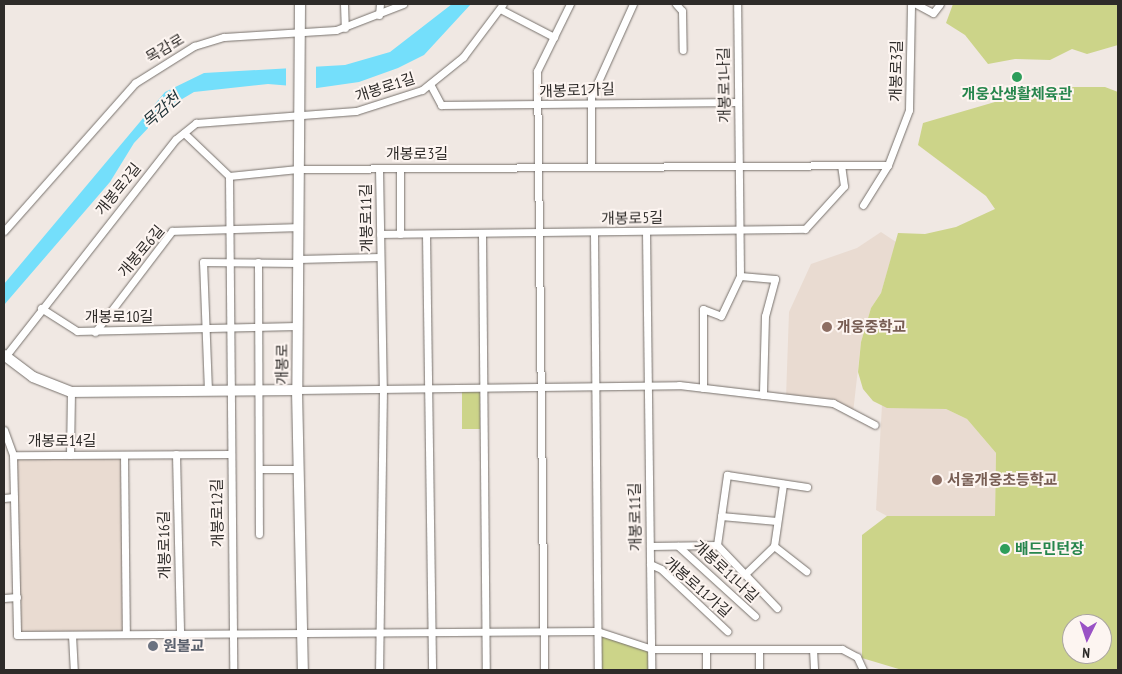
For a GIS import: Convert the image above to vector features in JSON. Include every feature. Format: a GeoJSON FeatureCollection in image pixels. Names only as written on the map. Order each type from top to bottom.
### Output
{"type":"FeatureCollection","features":[{"type":"Feature","properties":{"kind":"main road","name":"개봉로"},"geometry":{"type":"LineString","coordinates":[[300,4],[297,390],[303,670]]}},
{"type":"Feature","properties":{"kind":"main road"},"geometry":{"type":"LineString","coordinates":[[4,356],[33,377],[71,392],[297,390]]}},
{"type":"Feature","properties":{"kind":"street"},"geometry":{"type":"LineString","coordinates":[[344,4],[345,28]]}},
{"type":"Feature","properties":{"kind":"street"},"geometry":{"type":"LineString","coordinates":[[379,15],[380,4]]}},
{"type":"Feature","properties":{"kind":"street","name":"목감로"},"geometry":{"type":"LineString","coordinates":[[4,232],[104,114],[154,69],[211,39],[299,39],[345,28],[403,4]]}},
{"type":"Feature","properties":{"kind":"street"},"geometry":{"type":"LineString","coordinates":[[544,670],[545,630],[537,234],[537,71],[570,4]]}},
{"type":"Feature","properties":{"kind":"street"},"geometry":{"type":"LineString","coordinates":[[591,167],[591,103],[633,4]]}},
{"type":"Feature","properties":{"kind":"street"},"geometry":{"type":"LineString","coordinates":[[676,4],[682,11],[682,50]]}},
{"type":"Feature","properties":{"kind":"street","name":"개봉로1나길"},"geometry":{"type":"LineString","coordinates":[[737,4],[739,166]]}},
{"type":"Feature","properties":{"kind":"street","name":"개봉로3길"},"geometry":{"type":"LineString","coordinates":[[863,205],[888,165],[910,110],[911,4]]}},
{"type":"Feature","properties":{"kind":"street"},"geometry":{"type":"LineString","coordinates":[[916,4],[933,12],[940,4]]}},
{"type":"Feature","properties":{"kind":"street"},"geometry":{"type":"LineString","coordinates":[[502,7],[554,37]]}},
{"type":"Feature","properties":{"kind":"street","name":"개봉로1길"},"geometry":{"type":"LineString","coordinates":[[298,116],[356,111],[430,84],[463,57],[502,7]]}},
{"type":"Feature","properties":{"kind":"street","name":"개봉로1가길"},"geometry":{"type":"LineString","coordinates":[[430,84],[441,105],[738,102]]}},
{"type":"Feature","properties":{"kind":"street","name":"개봉로2길"},"geometry":{"type":"LineString","coordinates":[[4,356],[184,133],[196,123],[222,119],[298,116]]}},
{"type":"Feature","properties":{"kind":"street"},"geometry":{"type":"LineString","coordinates":[[184,133],[229,176],[230,390]]}},
{"type":"Feature","properties":{"kind":"street","name":"개봉로5길"},"geometry":{"type":"LineString","coordinates":[[380,234],[537,234],[805,229],[844,186],[841,165]]}},
{"type":"Feature","properties":{"kind":"street","name":"개봉로3길"},"geometry":{"type":"LineString","coordinates":[[298,169],[888,165]]}},
{"type":"Feature","properties":{"kind":"street"},"geometry":{"type":"LineString","coordinates":[[703,388],[703,309],[721,316],[740,276],[739,166]]}},
{"type":"Feature","properties":{"kind":"street","name":"개봉로11길"},"geometry":{"type":"LineString","coordinates":[[379,168],[383,388],[379,670]]}},
{"type":"Feature","properties":{"kind":"street"},"geometry":{"type":"LineString","coordinates":[[229,176],[298,169]]}},
{"type":"Feature","properties":{"kind":"street"},"geometry":{"type":"LineString","coordinates":[[400,169],[400,234]]}},
{"type":"Feature","properties":{"kind":"street","name":"개봉로6길"},"geometry":{"type":"LineString","coordinates":[[95,332],[172,231],[229,232],[234,227],[298,227]]}},
{"type":"Feature","properties":{"kind":"street"},"geometry":{"type":"LineString","coordinates":[[594,232],[592,386],[598,670]]}},
{"type":"Feature","properties":{"kind":"street","name":"개봉로11길"},"geometry":{"type":"LineString","coordinates":[[646,232],[646,385],[651,670]]}},
{"type":"Feature","properties":{"kind":"street"},"geometry":{"type":"LineString","coordinates":[[426,234],[430,388],[432,670]]}},
{"type":"Feature","properties":{"kind":"street"},"geometry":{"type":"LineString","coordinates":[[482,234],[486,670]]}},
{"type":"Feature","properties":{"kind":"street"},"geometry":{"type":"LineString","coordinates":[[208,391],[204,330],[203,262],[298,261],[380,257]]}},
{"type":"Feature","properties":{"kind":"street"},"geometry":{"type":"LineString","coordinates":[[258,262],[259,534]]}},
{"type":"Feature","properties":{"kind":"street"},"geometry":{"type":"LineString","coordinates":[[740,276],[775,279],[765,316],[763,395]]}},
{"type":"Feature","properties":{"kind":"street","name":"개봉로10길"},"geometry":{"type":"LineString","coordinates":[[42,308],[63,325],[95,332],[298,326]]}},
{"type":"Feature","properties":{"kind":"street"},"geometry":{"type":"LineString","coordinates":[[297,390],[646,385],[703,388],[833,403],[875,425]]}},
{"type":"Feature","properties":{"kind":"street","name":"개봉로12길"},"geometry":{"type":"LineString","coordinates":[[230,390],[233,670]]}},
{"type":"Feature","properties":{"kind":"street"},"geometry":{"type":"LineString","coordinates":[[70,455],[71,392]]}},
{"type":"Feature","properties":{"kind":"street"},"geometry":{"type":"LineString","coordinates":[[4,430],[13,455]]}},
{"type":"Feature","properties":{"kind":"street","name":"개봉로16길"},"geometry":{"type":"LineString","coordinates":[[176,454],[180,635]]}},
{"type":"Feature","properties":{"kind":"street","name":"개봉로14길"},"geometry":{"type":"LineString","coordinates":[[72,635],[17,635],[13,455],[231,454]]}},
{"type":"Feature","properties":{"kind":"street"},"geometry":{"type":"LineString","coordinates":[[124,455],[126,634]]}},
{"type":"Feature","properties":{"kind":"street"},"geometry":{"type":"LineString","coordinates":[[259,470],[299,469]]}},
{"type":"Feature","properties":{"kind":"street","name":"개봉로11나길"},"geometry":{"type":"LineString","coordinates":[[716,545],[728,475],[807,487]]}},
{"type":"Feature","properties":{"kind":"street"},"geometry":{"type":"LineString","coordinates":[[745,574],[774,546],[783,484]]}},
{"type":"Feature","properties":{"kind":"street"},"geometry":{"type":"LineString","coordinates":[[4,498],[14,497]]}},
{"type":"Feature","properties":{"kind":"street"},"geometry":{"type":"LineString","coordinates":[[721,516],[777,521]]}},
{"type":"Feature","properties":{"kind":"street","name":"개봉로11나길"},"geometry":{"type":"LineString","coordinates":[[650,546],[716,545],[777,608]]}},
{"type":"Feature","properties":{"kind":"street","name":"개봉로11나길"},"geometry":{"type":"LineString","coordinates":[[678,546],[755,616]]}},
{"type":"Feature","properties":{"kind":"street"},"geometry":{"type":"LineString","coordinates":[[774,546],[806,571]]}},
{"type":"Feature","properties":{"kind":"street","name":"개봉로11가길"},"geometry":{"type":"LineString","coordinates":[[650,564],[662,569],[727,631]]}},
{"type":"Feature","properties":{"kind":"street"},"geometry":{"type":"LineString","coordinates":[[4,598],[17,597]]}},
{"type":"Feature","properties":{"kind":"street"},"geometry":{"type":"LineString","coordinates":[[74,670],[72,635],[302,636],[545,630],[597,630],[652,649],[842,650],[857,657],[864,670]]}},
{"type":"Feature","properties":{"kind":"street"},"geometry":{"type":"LineString","coordinates":[[706,649],[706,670]]}},
{"type":"Feature","properties":{"kind":"street"},"geometry":{"type":"LineString","coordinates":[[759,649],[759,670]]}},
{"type":"Feature","properties":{"kind":"street"},"geometry":{"type":"LineString","coordinates":[[813,649],[814,670]]}},
{"type":"Feature","properties":{"kind":"shaded area","name":"개웅중학교"},"geometry":{"type":"Polygon","coordinates":[[[881,232],[896,242],[881,293],[871,308],[861,342],[853,413],[833,403],[786,397],[789,312],[811,264],[857,248],[881,232]]]}},
{"type":"Feature","properties":{"kind":"shaded area","name":"서울개웅초등학교"},"geometry":{"type":"Polygon","coordinates":[[[882,405],[946,409],[967,419],[996,453],[995,516],[887,516],[876,510],[882,405]]]}},
{"type":"Feature","properties":{"kind":"shaded area"},"geometry":{"type":"Polygon","coordinates":[[[13,455],[124,455],[124,635],[13,635],[13,455]]]}},
{"type":"Feature","properties":{"kind":"green space"},"geometry":{"type":"Polygon","coordinates":[[[953,4],[1118,4],[1118,45],[1087,54],[1072,49],[1050,60],[1015,59],[988,64],[965,35],[946,23],[953,4]]]}},
{"type":"Feature","properties":{"kind":"green space"},"geometry":{"type":"Polygon","coordinates":[[[1046,87],[1105,87],[1118,92],[1118,670],[902,670],[862,658],[862,535],[887,516],[995,516],[996,453],[967,419],[946,409],[887,408],[873,401],[863,389],[858,372],[861,342],[871,308],[881,293],[898,233],[925,234],[956,227],[995,209],[986,196],[918,145],[923,123],[1046,87]]]}},
{"type":"Feature","properties":{"kind":"green space"},"geometry":{"type":"Polygon","coordinates":[[[462,388],[480,388],[480,429],[462,429],[462,388]]]}},
{"type":"Feature","properties":{"kind":"green space"},"geometry":{"type":"Polygon","coordinates":[[[599,634],[650,651],[649,670],[599,670],[599,634]]]}},
{"type":"Feature","properties":{"kind":"water","name":"목감천"},"geometry":{"type":"Polygon","coordinates":[[[452,4],[471,4],[424,55],[398,68],[359,82],[317,88],[268,84],[194,92],[167,108],[134,143],[110,182],[4,305],[4,284],[165,92],[204,73],[345,65],[390,52],[452,4]]]}},
{"type":"Feature","properties":{"kind":"pier"},"geometry":{"type":"Polygon","coordinates":[[[316,63],[316,91],[286,88],[286,64],[316,63]]]}},
{"type":"Feature","properties":{"kind":"place","name":"개웅산생활체육관"},"geometry":{"type":"Point","coordinates":[1017,77]}},
{"type":"Feature","properties":{"kind":"place","name":"개웅중학교"},"geometry":{"type":"Point","coordinates":[827,327]}},
{"type":"Feature","properties":{"kind":"place","name":"서울개웅초등학교"},"geometry":{"type":"Point","coordinates":[937,480]}},
{"type":"Feature","properties":{"kind":"place","name":"배드민턴장"},"geometry":{"type":"Point","coordinates":[1005,549]}},
{"type":"Feature","properties":{"kind":"place","name":"원불교"},"geometry":{"type":"Point","coordinates":[153,646]}}]}
